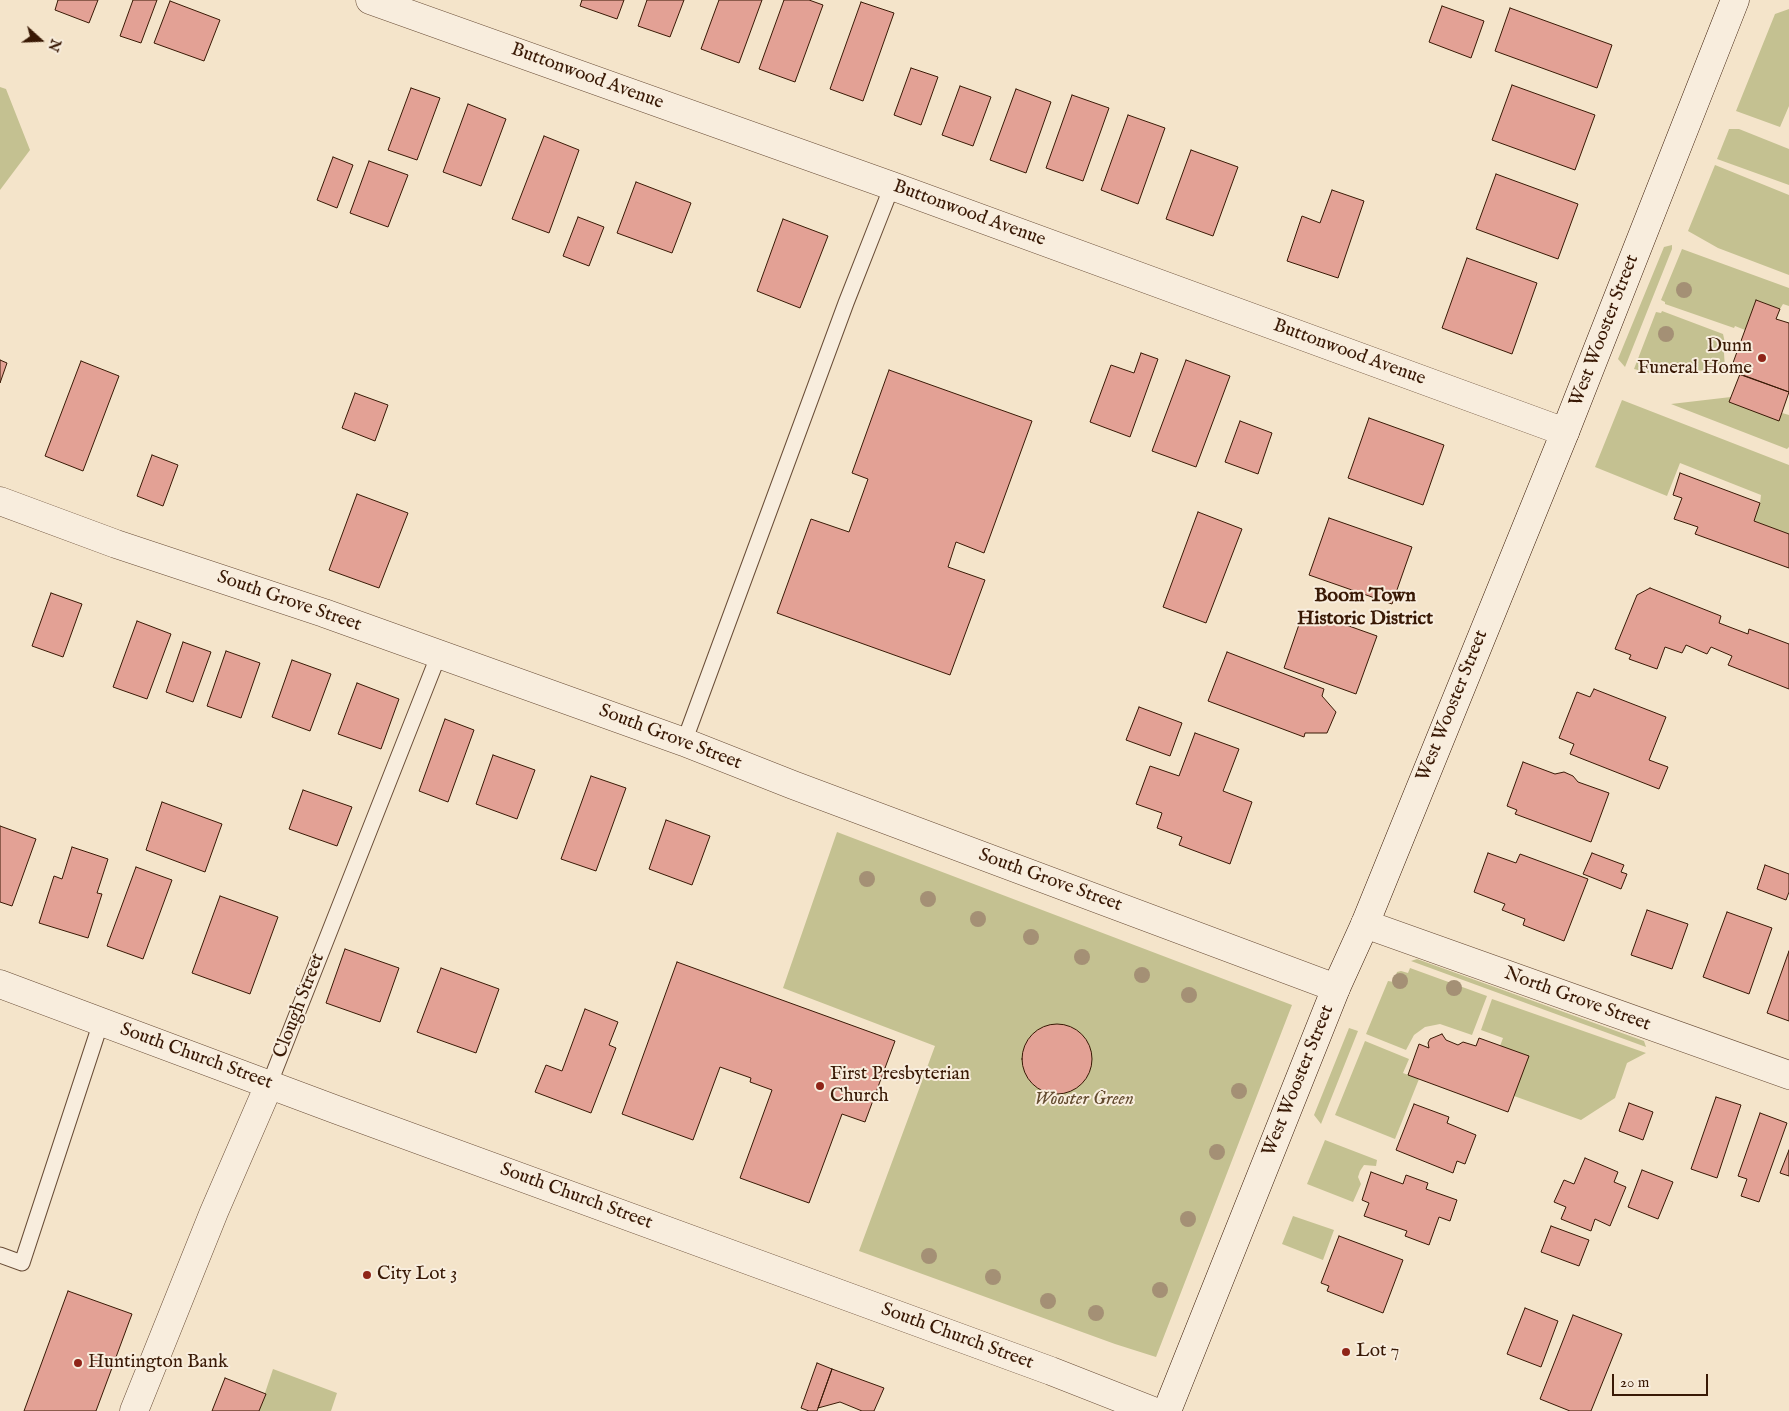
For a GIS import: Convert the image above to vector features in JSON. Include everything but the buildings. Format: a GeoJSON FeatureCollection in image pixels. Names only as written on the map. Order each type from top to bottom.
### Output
{"type":"FeatureCollection","features":[{"type":"Feature","properties":{"kind":"street","name":"Buttonwood Avenue"},"geometry":{"type":"LineString","coordinates":[[370,0],[892,186],[1565,432]]}},
{"type":"Feature","properties":{"kind":"street","name":"West Wooster Street"},"geometry":{"type":"LineString","coordinates":[[1167,1411],[1336,988],[1365,924],[1565,432],[1735,0]]}},
{"type":"Feature","properties":{"kind":"street","name":"South Grove Street"},"geometry":{"type":"LineString","coordinates":[[0,501],[116,544],[324,613],[684,742],[793,785],[1336,988]]}},
{"type":"Feature","properties":{"kind":"street","name":"North Grove Street"},"geometry":{"type":"LineString","coordinates":[[1365,924],[1789,1075]]}},
{"type":"Feature","properties":{"kind":"street","name":"South Church Street"},"geometry":{"type":"LineString","coordinates":[[0,984],[269,1085],[916,1321],[1152,1411]]}},
{"type":"Feature","properties":{"kind":"street","name":"Clough Street"},"geometry":{"type":"LineString","coordinates":[[134,1411],[214,1212],[269,1085]]}},
{"type":"Feature","properties":{"kind":"lane"},"geometry":{"type":"LineString","coordinates":[[684,742],[892,186]]}},
{"type":"Feature","properties":{"kind":"lane","name":"Clough Street"},"geometry":{"type":"LineString","coordinates":[[269,1085],[439,654]]}},
{"type":"Feature","properties":{"kind":"lane"},"geometry":{"type":"LineString","coordinates":[[0,1255],[22,1263],[101,1022]]}},
{"type":"Feature","properties":{"kind":"green space"},"geometry":{"type":"Polygon","coordinates":[[[1789,9],[1789,106],[1780,127],[1736,111],[1775,14],[1789,9]]]}},
{"type":"Feature","properties":{"kind":"green space"},"geometry":{"type":"Polygon","coordinates":[[[0,87],[6,89],[30,150],[0,190],[0,87]]]}},
{"type":"Feature","properties":{"kind":"green space"},"geometry":{"type":"Polygon","coordinates":[[[1729,129],[1739,129],[1789,149],[1789,185],[1717,159],[1729,129]]]}},
{"type":"Feature","properties":{"kind":"green space"},"geometry":{"type":"Polygon","coordinates":[[[1715,165],[1789,195],[1789,275],[1718,248],[1688,231],[1715,165]]]}},
{"type":"Feature","properties":{"kind":"green space"},"geometry":{"type":"Polygon","coordinates":[[[1672,245],[1625,367],[1618,359],[1664,247],[1672,245]]]}},
{"type":"Feature","properties":{"kind":"green space"},"geometry":{"type":"Polygon","coordinates":[[[1682,249],[1789,288],[1789,306],[1783,304],[1780,309],[1756,300],[1745,330],[1665,304],[1661,300],[1682,249]]]}},
{"type":"Feature","properties":{"kind":"green space"},"geometry":{"type":"Polygon","coordinates":[[[1662,311],[1723,334],[1725,369],[1654,374],[1634,369],[1656,312],[1661,313],[1662,311]]]}},
{"type":"Feature","properties":{"kind":"green space"},"geometry":{"type":"Polygon","coordinates":[[[1731,397],[1730,402],[1779,420],[1782,413],[1789,415],[1789,447],[1787,449],[1671,404],[1731,397]]]}},
{"type":"Feature","properties":{"kind":"green space"},"geometry":{"type":"Polygon","coordinates":[[[1622,400],[1789,465],[1789,534],[1754,521],[1761,495],[1680,463],[1667,496],[1595,467],[1622,400]]]}},
{"type":"Feature","properties":{"kind":"green space","name":"Wooster Green"},"geometry":{"type":"Polygon","coordinates":[[[837,832],[1292,1005],[1156,1357],[1115,1344],[859,1251],[935,1046],[783,988],[837,832]]]}},
{"type":"Feature","properties":{"kind":"green space"},"geometry":{"type":"Polygon","coordinates":[[[1417,959],[1644,1041],[1646,1047],[1411,961],[1417,959]]]}},
{"type":"Feature","properties":{"kind":"green space"},"geometry":{"type":"Polygon","coordinates":[[[1410,968],[1487,996],[1472,1035],[1440,1024],[1425,1027],[1414,1035],[1406,1050],[1366,1034],[1388,981],[1394,982],[1397,972],[1408,973],[1410,968]]]}},
{"type":"Feature","properties":{"kind":"green space"},"geometry":{"type":"Polygon","coordinates":[[[1492,999],[1646,1053],[1627,1063],[1615,1098],[1581,1120],[1514,1096],[1500,1046],[1503,1038],[1481,1030],[1492,999]]]}},
{"type":"Feature","properties":{"kind":"green space"},"geometry":{"type":"Polygon","coordinates":[[[1349,1028],[1358,1031],[1321,1124],[1314,1115],[1349,1028]]]}},
{"type":"Feature","properties":{"kind":"green space"},"geometry":{"type":"Polygon","coordinates":[[[1365,1041],[1409,1059],[1403,1073],[1419,1079],[1395,1139],[1335,1115],[1365,1041]]]}},
{"type":"Feature","properties":{"kind":"green space"},"geometry":{"type":"Polygon","coordinates":[[[1325,1140],[1377,1160],[1376,1166],[1364,1165],[1360,1171],[1358,1177],[1361,1184],[1353,1202],[1307,1184],[1325,1140]]]}},
{"type":"Feature","properties":{"kind":"green space"},"geometry":{"type":"Polygon","coordinates":[[[1293,1216],[1334,1230],[1323,1260],[1282,1244],[1293,1216]]]}},
{"type":"Feature","properties":{"kind":"green space"},"geometry":{"type":"Polygon","coordinates":[[[273,1369],[337,1393],[331,1411],[259,1411],[273,1369]]]}},
{"type":"Feature","properties":{"kind":"place","name":"Dunn Funeral Home"},"geometry":{"type":"Point","coordinates":[1762,358]}},
{"type":"Feature","properties":{"kind":"place","name":"First Presbyterian Church"},"geometry":{"type":"Point","coordinates":[820,1086]}},
{"type":"Feature","properties":{"kind":"place","name":"City Lot 3"},"geometry":{"type":"Point","coordinates":[367,1275]}},
{"type":"Feature","properties":{"kind":"place","name":"Lot 7"},"geometry":{"type":"Point","coordinates":[1346,1352]}},
{"type":"Feature","properties":{"kind":"place","name":"Huntington Bank"},"geometry":{"type":"Point","coordinates":[78,1363]}},
{"type":"Feature","properties":{"kind":"district","name":"Boom Town Historic District"},"geometry":{"type":"Point","coordinates":[1365,608]}}]}
